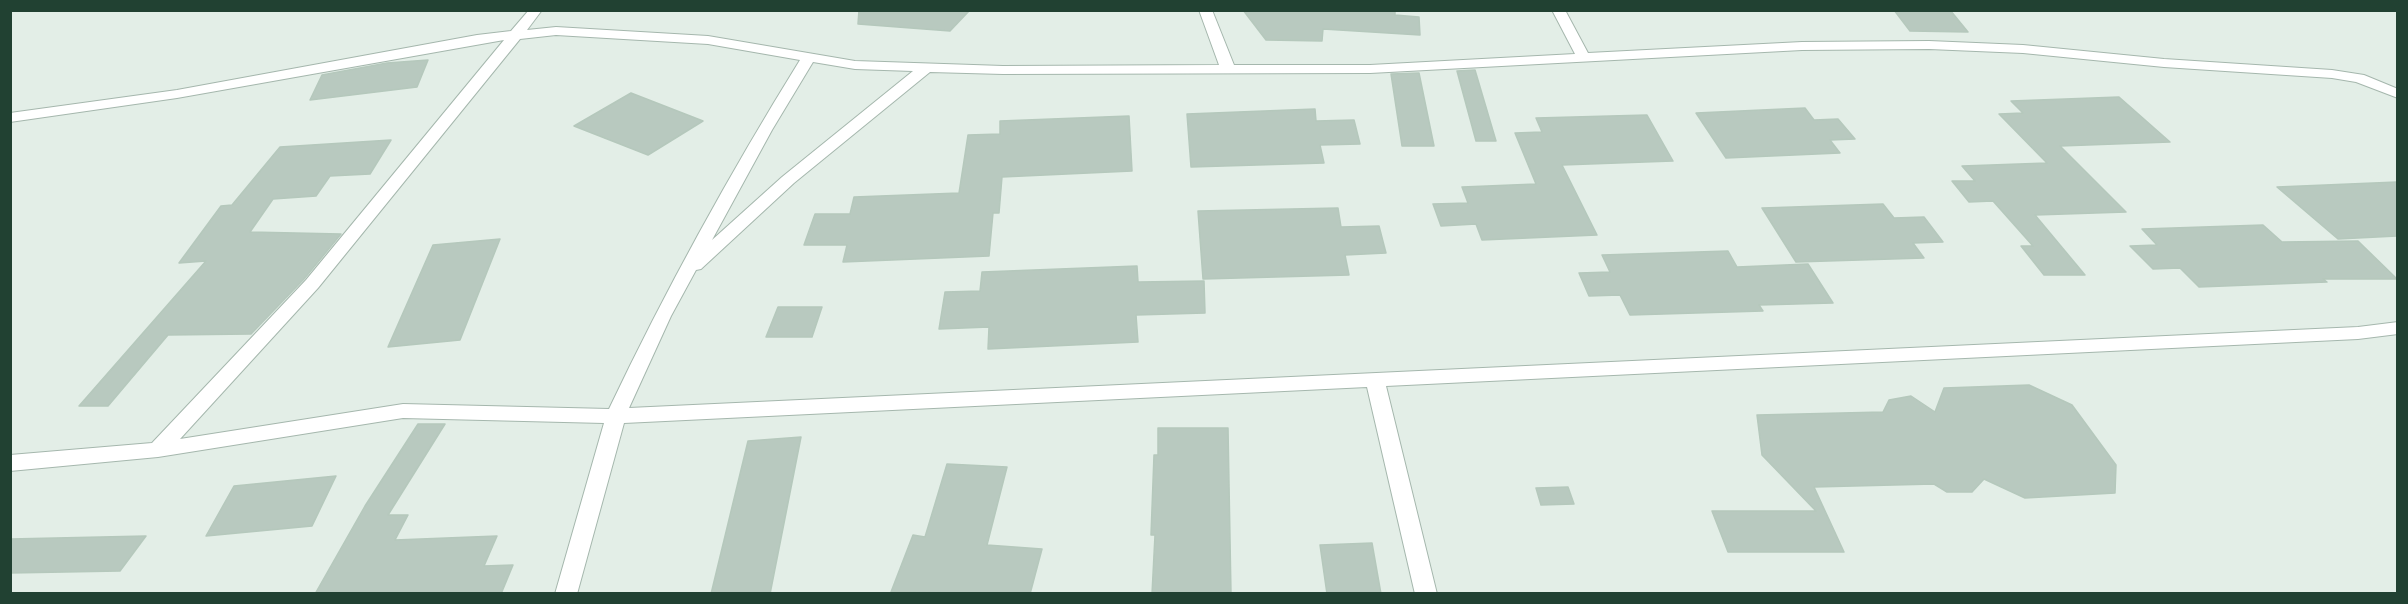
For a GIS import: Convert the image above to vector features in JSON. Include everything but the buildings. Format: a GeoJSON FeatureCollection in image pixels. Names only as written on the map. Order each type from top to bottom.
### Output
{"type":"FeatureCollection","features":[{"type":"Feature","properties":{"kind":"street"},"geometry":{"type":"LineString","coordinates":[[158,450],[312,284],[536,10]]}},
{"type":"Feature","properties":{"kind":"street"},"geometry":{"type":"LineString","coordinates":[[1205,10],[1228,69]]}},
{"type":"Feature","properties":{"kind":"street"},"geometry":{"type":"LineString","coordinates":[[1558,10],[1584,58]]}},
{"type":"Feature","properties":{"kind":"street"},"geometry":{"type":"LineString","coordinates":[[10,118],[177,93],[428,47],[516,34],[556,31],[673,36],[764,48],[855,65],[1003,70],[1371,69],[1802,46],[1990,46],[2164,63],[2332,74],[2359,78],[2397,94]]}},
{"type":"Feature","properties":{"kind":"street"},"geometry":{"type":"LineString","coordinates":[[566,594],[616,416],[662,316],[764,130],[808,58]]}},
{"type":"Feature","properties":{"kind":"street"},"geometry":{"type":"LineString","coordinates":[[685,275],[788,180],[927,68]]}},
{"type":"Feature","properties":{"kind":"street"},"geometry":{"type":"LineString","coordinates":[[10,463],[158,450],[403,411],[616,416],[2358,333],[2397,328]]}},
{"type":"Feature","properties":{"kind":"street"},"geometry":{"type":"LineString","coordinates":[[1376,380],[1426,594]]}}]}
